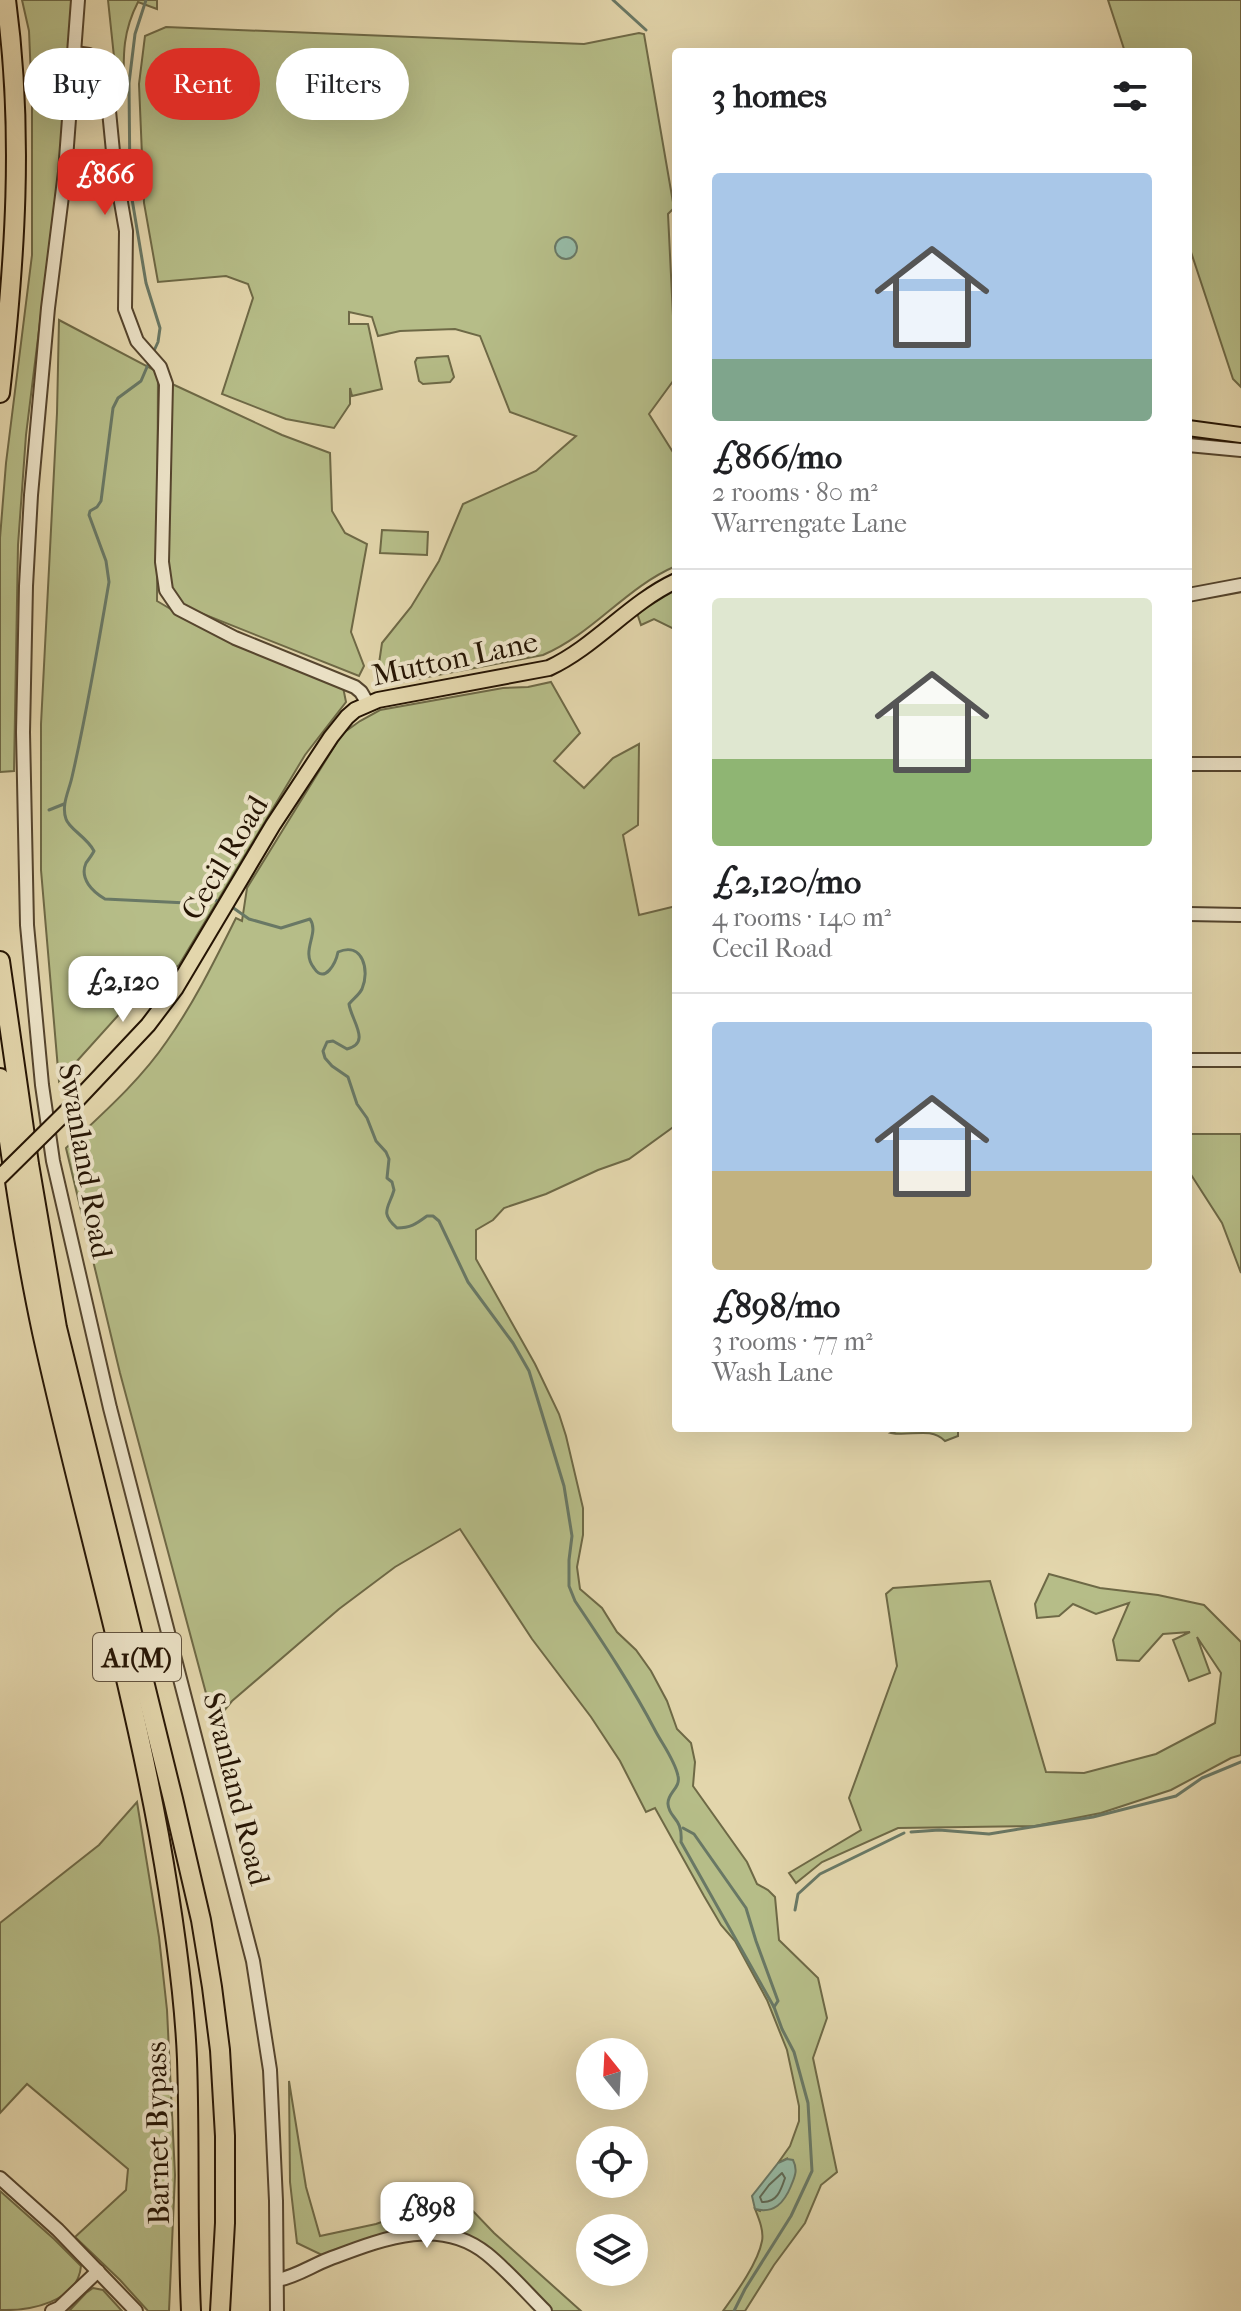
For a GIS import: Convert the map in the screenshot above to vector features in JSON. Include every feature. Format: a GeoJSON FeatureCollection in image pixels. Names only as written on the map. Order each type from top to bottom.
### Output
{"type":"FeatureCollection","features":[{"type":"Feature","properties":{"kind":"highway"},"geometry":{"type":"LineString","coordinates":[[0,393],[11,303],[17,169],[16,108],[6,0]]}},
{"type":"Feature","properties":{"kind":"highway","name":"Barnet Bypass"},"geometry":{"type":"LineString","coordinates":[[0,961],[29,1164],[57,1328],[201,1920],[212,1987],[220,2050],[225,2136],[225,2223],[220,2311]]}},
{"type":"Feature","properties":{"kind":"highway","name":"Barnet Bypass"},"geometry":{"type":"LineString","coordinates":[[0,1078],[42,1330],[144,1759],[159,1837],[177,1954],[187,2058],[191,2311]]}},
{"type":"Feature","properties":{"kind":"highway","name":"A1(M)"},"geometry":{"type":"LineString","coordinates":[[182,2311],[188,2240]]}},
{"type":"Feature","properties":{"kind":"main road"},"geometry":{"type":"LineString","coordinates":[[1192,429],[1241,435]]}},
{"type":"Feature","properties":{"kind":"main road","name":"Mutton Lane"},"geometry":{"type":"LineString","coordinates":[[366,705],[395,696],[549,668],[590,644],[644,599],[672,583]]}},
{"type":"Feature","properties":{"kind":"main road","name":"Cecil Road"},"geometry":{"type":"LineString","coordinates":[[0,1177],[148,1025],[176,988],[273,825],[331,737],[347,717],[366,705]]}},
{"type":"Feature","properties":{"kind":"street","name":"Swanland Road"},"geometry":{"type":"LineString","coordinates":[[75,48],[78,0]]}},
{"type":"Feature","properties":{"kind":"street","name":"Swanland Road"},"geometry":{"type":"LineString","coordinates":[[69,120],[38,403],[26,586],[23,732],[27,925],[40,1070],[53,1161],[110,1408],[253,1961],[270,2070],[277,2311]]}},
{"type":"Feature","properties":{"kind":"street"},"geometry":{"type":"LineString","coordinates":[[110,120],[126,231],[125,309],[132,331],[164,373],[166,384],[162,562],[166,590],[179,609],[221,631],[355,687],[361,692],[366,705]]}},
{"type":"Feature","properties":{"kind":"street"},"geometry":{"type":"LineString","coordinates":[[1192,445],[1241,450]]}},
{"type":"Feature","properties":{"kind":"street"},"geometry":{"type":"LineString","coordinates":[[1192,594],[1241,585]]}},
{"type":"Feature","properties":{"kind":"street"},"geometry":{"type":"LineString","coordinates":[[1192,764],[1241,764]]}},
{"type":"Feature","properties":{"kind":"street"},"geometry":{"type":"LineString","coordinates":[[1192,914],[1241,915]]}},
{"type":"Feature","properties":{"kind":"street"},"geometry":{"type":"LineString","coordinates":[[1192,1060],[1241,1060]]}},
{"type":"Feature","properties":{"kind":"street"},"geometry":{"type":"LineString","coordinates":[[0,2178],[58,2230],[136,2311]]}},
{"type":"Feature","properties":{"kind":"street"},"geometry":{"type":"LineString","coordinates":[[278,2280],[294,2277],[324,2261],[384,2240],[439,2233],[465,2240],[486,2253],[545,2311]]}},
{"type":"Feature","properties":{"kind":"street"},"geometry":{"type":"LineString","coordinates":[[52,2311],[98,2271]]}},
{"type":"Feature","properties":{"kind":"shaded area"},"geometry":{"type":"Polygon","coordinates":[[[22,0],[74,0],[70,48],[30,48],[22,0]]]}},
{"type":"Feature","properties":{"kind":"shaded area"},"geometry":{"type":"Polygon","coordinates":[[[108,0],[157,0],[157,9],[138,2],[129,23],[125,48],[113,48],[108,0]]]}},
{"type":"Feature","properties":{"kind":"shaded area"},"geometry":{"type":"Polygon","coordinates":[[[1108,0],[1241,0],[1241,387],[1233,379],[1192,255],[1192,48],[1124,48],[1108,0]]]}},
{"type":"Feature","properties":{"kind":"shaded area"},"geometry":{"type":"Polygon","coordinates":[[[166,27],[584,44],[644,34],[672,196],[672,210],[668,214],[672,382],[649,414],[672,451],[672,568],[641,586],[578,635],[543,655],[396,683],[376,684],[382,643],[411,607],[439,561],[463,504],[536,471],[576,436],[510,412],[480,336],[455,329],[400,331],[378,336],[372,317],[349,312],[349,324],[368,324],[382,389],[352,396],[350,388],[350,404],[334,428],[286,419],[222,394],[253,298],[248,284],[226,276],[158,282],[144,203],[139,84],[145,36],[166,27]]]}},
{"type":"Feature","properties":{"kind":"shaded area"},"geometry":{"type":"Polygon","coordinates":[[[32,120],[65,120],[26,435],[18,545],[14,771],[0,772],[0,538],[6,463],[32,255],[32,120]]]}},
{"type":"Feature","properties":{"kind":"shaded area"},"geometry":{"type":"Polygon","coordinates":[[[59,320],[158,372],[157,601],[225,638],[343,687],[346,702],[305,755],[179,965],[132,1000],[59,1081],[41,870],[41,724],[59,320]]]}},
{"type":"Feature","properties":{"kind":"shaded area"},"geometry":{"type":"Polygon","coordinates":[[[448,356],[454,377],[450,382],[423,384],[419,381],[417,358],[448,356]]]}},
{"type":"Feature","properties":{"kind":"shaded area"},"geometry":{"type":"Polygon","coordinates":[[[170,383],[282,435],[330,453],[332,511],[345,533],[367,544],[351,632],[364,666],[359,676],[183,606],[171,593],[168,576],[170,383]]]}},
{"type":"Feature","properties":{"kind":"shaded area"},"geometry":{"type":"Polygon","coordinates":[[[382,530],[428,532],[427,555],[380,553],[382,530]]]}},
{"type":"Feature","properties":{"kind":"shaded area"},"geometry":{"type":"Polygon","coordinates":[[[672,589],[672,628],[654,619],[641,625],[637,613],[672,589]]]}},
{"type":"Feature","properties":{"kind":"shaded area"},"geometry":{"type":"Polygon","coordinates":[[[551,682],[580,733],[554,761],[584,788],[613,758],[639,744],[638,825],[623,835],[639,915],[672,907],[672,1128],[629,1159],[504,1208],[493,1220],[476,1230],[476,1259],[535,1364],[566,1436],[583,1508],[583,1535],[577,1567],[580,1589],[602,1608],[617,1632],[636,1650],[651,1671],[677,1729],[691,1743],[695,1762],[693,1786],[747,1862],[757,1884],[775,1897],[779,1940],[818,1978],[827,2018],[813,2058],[837,2172],[821,2185],[805,2223],[745,2311],[723,2311],[746,2278],[760,2250],[762,2233],[755,2209],[760,2211],[786,2159],[778,2163],[790,2146],[799,2121],[799,2106],[787,2050],[767,2000],[735,1941],[721,1925],[655,1808],[646,1812],[620,1761],[532,1639],[460,1529],[395,1567],[339,1609],[232,1701],[214,1723],[120,1373],[66,1148],[132,1084],[177,1027],[236,918],[242,921],[247,888],[342,734],[380,710],[503,688],[551,682]]]}},
{"type":"Feature","properties":{"kind":"shaded area"},"geometry":{"type":"Polygon","coordinates":[[[1192,1134],[1241,1134],[1241,1273],[1222,1223],[1192,1176],[1192,1134]]]}},
{"type":"Feature","properties":{"kind":"shaded area"},"geometry":{"type":"Polygon","coordinates":[[[958,1432],[958,1436],[945,1441],[933,1434],[891,1433],[958,1432]]]}},
{"type":"Feature","properties":{"kind":"shaded area"},"geometry":{"type":"Polygon","coordinates":[[[1049,1574],[1100,1588],[1158,1595],[1204,1605],[1241,1642],[1241,1755],[1171,1790],[1101,1813],[1035,1826],[898,1828],[822,1862],[796,1883],[789,1873],[861,1830],[849,1798],[897,1666],[886,1594],[893,1588],[990,1581],[1046,1772],[1084,1773],[1156,1754],[1215,1723],[1221,1673],[1197,1637],[1210,1673],[1189,1681],[1173,1640],[1190,1632],[1163,1634],[1139,1661],[1117,1660],[1113,1640],[1129,1603],[1096,1614],[1073,1604],[1059,1616],[1037,1618],[1035,1604],[1049,1574]]]}},
{"type":"Feature","properties":{"kind":"shaded area"},"geometry":{"type":"Polygon","coordinates":[[[137,1802],[159,1937],[167,2010],[175,2175],[169,2311],[148,2311],[75,2237],[126,2190],[128,2169],[27,2084],[0,2113],[0,1923],[99,1845],[137,1802]]]}},
{"type":"Feature","properties":{"kind":"shaded area"},"geometry":{"type":"Polygon","coordinates":[[[289,2081],[306,2187],[320,2236],[376,2224],[430,2205],[443,2220],[454,2224],[472,2210],[581,2311],[551,2311],[487,2250],[457,2233],[441,2229],[324,2256],[297,2243],[290,2182],[289,2081]]]}},
{"type":"Feature","properties":{"kind":"shaded area"},"geometry":{"type":"Polygon","coordinates":[[[0,2191],[81,2266],[71,2288],[51,2302],[25,2309],[0,2310],[0,2191]]]}},
{"type":"Feature","properties":{"kind":"shaded area"},"geometry":{"type":"Polygon","coordinates":[[[93,2288],[103,2290],[122,2311],[69,2311],[93,2288]]]}},
{"type":"Feature","properties":{"kind":"water"},"geometry":{"type":"Polygon","coordinates":[[[562,237],[570,237],[577,248],[570,259],[562,259],[555,252],[555,244],[562,237]]]}},
{"type":"Feature","properties":{"kind":"water"},"geometry":{"type":"Polygon","coordinates":[[[793,2160],[796,2170],[785,2197],[778,2206],[768,2210],[755,2209],[752,2196],[778,2163],[793,2160]]]}},
{"type":"Feature","properties":{"kind":"waterway"},"geometry":{"type":"LineString","coordinates":[[146,0],[135,34],[129,83],[130,187],[146,283],[160,328],[153,353]]}},
{"type":"Feature","properties":{"kind":"waterway"},"geometry":{"type":"LineString","coordinates":[[613,0],[646,30]]}},
{"type":"Feature","properties":{"kind":"waterway"},"geometry":{"type":"LineString","coordinates":[[150,360],[141,381],[118,398],[113,408],[101,501],[89,515],[106,561],[109,582],[65,814],[68,823],[94,851],[86,863],[84,874],[92,889],[105,899],[187,903],[209,898],[221,902]]}},
{"type":"Feature","properties":{"kind":"waterway"},"geometry":{"type":"LineString","coordinates":[[49,810],[64,804]]}},
{"type":"Feature","properties":{"kind":"waterway"},"geometry":{"type":"LineString","coordinates":[[232,907],[249,919],[281,928],[310,919],[313,930],[309,955],[318,973],[326,973],[338,952],[347,950],[359,954],[365,966],[361,991],[349,1004],[358,1030],[358,1042],[347,1049],[333,1041],[327,1042],[323,1051],[332,1066],[348,1077],[357,1104],[389,1159],[387,1178],[394,1190],[387,1210],[388,1218],[397,1228],[413,1225],[427,1216],[439,1221],[468,1282],[513,1343],[529,1371],[564,1486],[572,1536],[569,1586],[575,1601],[672,1759],[678,1780],[668,1804],[680,1828],[681,1842],[774,2007],[794,2052],[808,2103],[812,2171],[791,2216],[734,2311]]}},
{"type":"Feature","properties":{"kind":"waterway"},"geometry":{"type":"LineString","coordinates":[[911,1832],[939,1830],[989,1834],[1093,1817],[1176,1796],[1202,1778],[1241,1762]]}},
{"type":"Feature","properties":{"kind":"waterway"},"geometry":{"type":"LineString","coordinates":[[683,1828],[694,1834],[746,1908],[778,2001],[774,2007]]}},
{"type":"Feature","properties":{"kind":"waterway"},"geometry":{"type":"LineString","coordinates":[[795,1910],[798,1894],[820,1874],[904,1833]]}}]}
